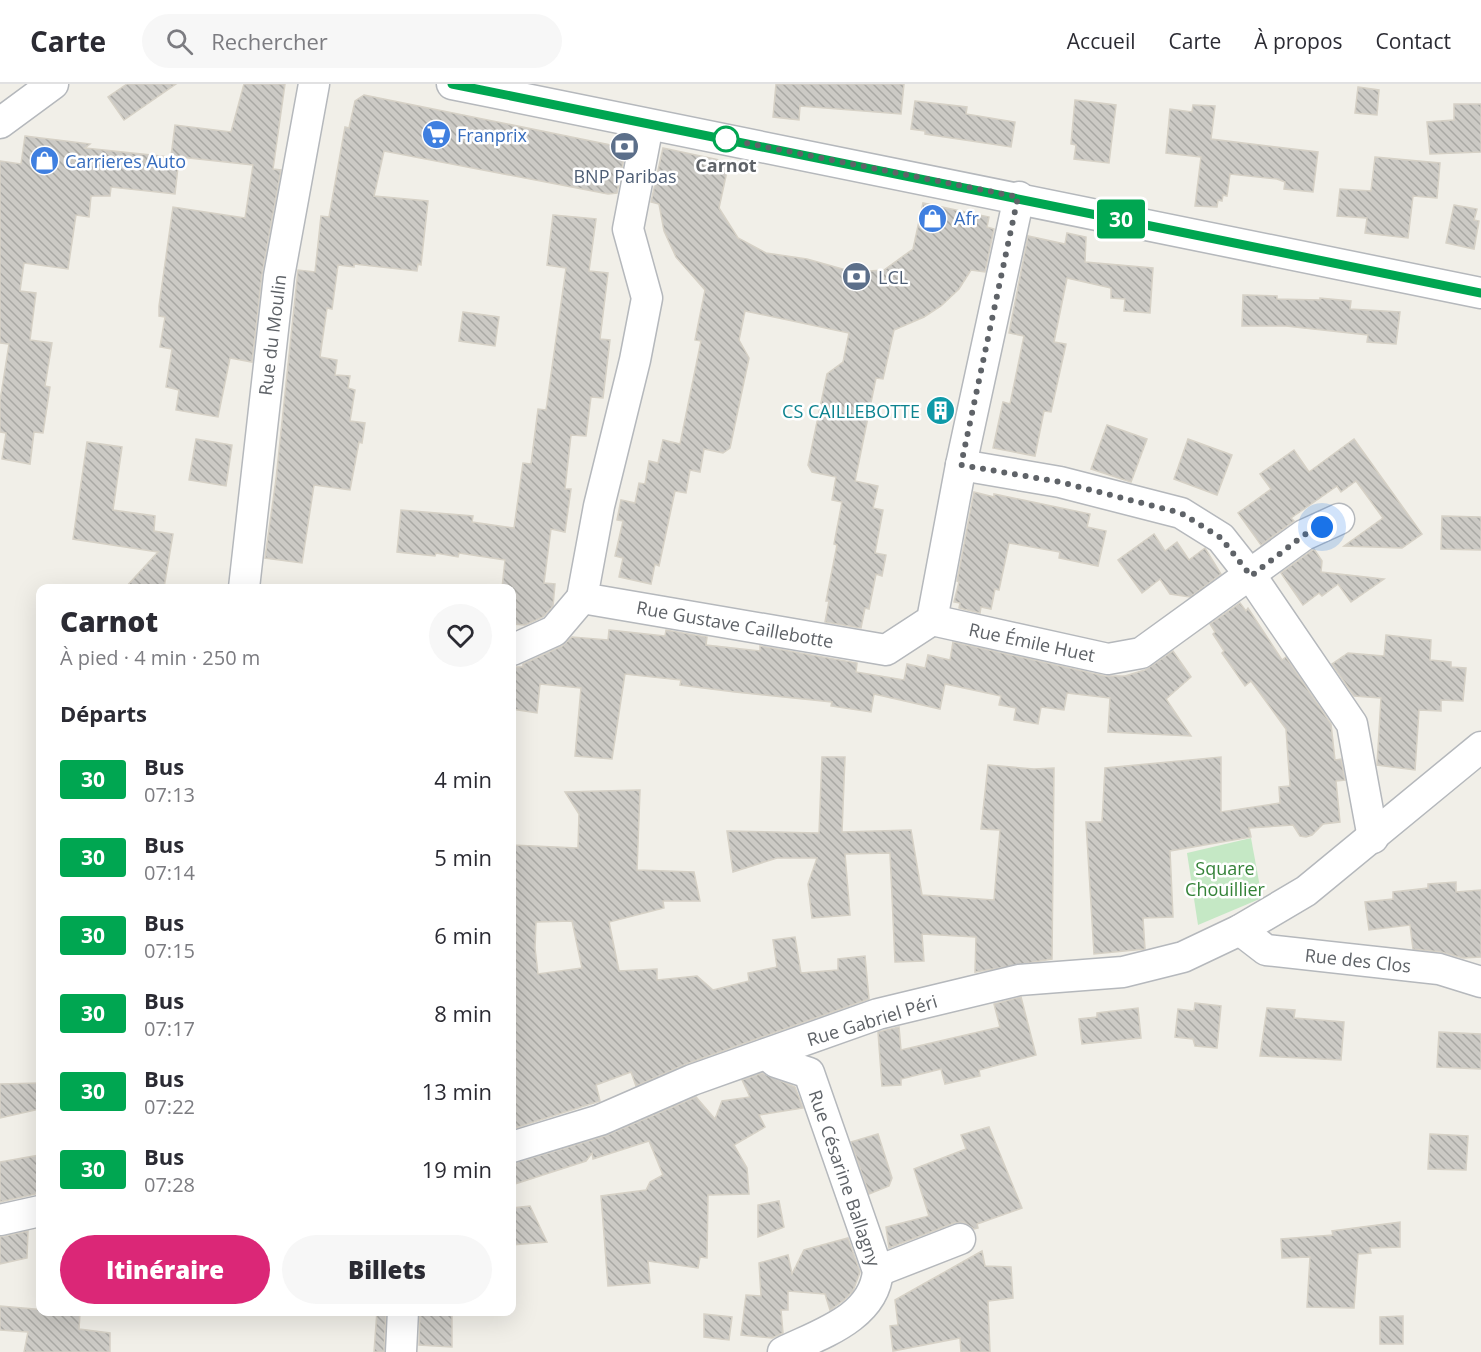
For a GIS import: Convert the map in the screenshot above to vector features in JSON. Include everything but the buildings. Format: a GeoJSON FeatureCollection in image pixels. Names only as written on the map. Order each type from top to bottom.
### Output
{"type":"FeatureCollection","features":[{"type":"Feature","properties":{"kind":"street"},"geometry":{"type":"LineString","coordinates":[[4,112],[53,84]]}},
{"type":"Feature","properties":{"kind":"street","name":"Rue du Moulin"},"geometry":{"type":"LineString","coordinates":[[244,584],[282,260],[314,84]]}},
{"type":"Feature","properties":{"kind":"street"},"geometry":{"type":"LineString","coordinates":[[452,84],[754,133],[1018,197],[1481,293]]}},
{"type":"Feature","properties":{"kind":"street"},"geometry":{"type":"LineString","coordinates":[[516,648],[554,631],[582,598],[599,506],[635,360],[647,298],[628,229],[637,114]]}},
{"type":"Feature","properties":{"kind":"street"},"geometry":{"type":"LineString","coordinates":[[932,621],[961,465],[1018,197]]}},
{"type":"Feature","properties":{"kind":"street"},"geometry":{"type":"LineString","coordinates":[[961,465],[1060,482],[1181,513],[1221,538],[1251,576],[1352,724],[1374,838]]}},
{"type":"Feature","properties":{"kind":"street","name":"Rue Émile Huet"},"geometry":{"type":"LineString","coordinates":[[932,621],[1108,659],[1141,653],[1251,576],[1304,535],[1340,519]]}},
{"type":"Feature","properties":{"kind":"street","name":"Rue Gustave Caillebotte"},"geometry":{"type":"LineString","coordinates":[[582,598],[886,650],[932,621]]}},
{"type":"Feature","properties":{"kind":"street","name":"Rue Gabriel Péri"},"geometry":{"type":"LineString","coordinates":[[516,1146],[600,1120],[692,1080],[878,1014],[1019,980],[1123,972],[1183,957],[1240,930],[1306,891],[1374,838],[1481,747]]}},
{"type":"Feature","properties":{"kind":"street","name":"Rue des Clos"},"geometry":{"type":"LineString","coordinates":[[1240,930],[1266,950],[1439,969],[1481,982]]}},
{"type":"Feature","properties":{"kind":"street","name":"Rue Césarine Ballagny"},"geometry":{"type":"LineString","coordinates":[[766,1054],[776,1062],[809,1073],[878,1271],[877,1284],[871,1297],[858,1312],[839,1325],[783,1352]]}},
{"type":"Feature","properties":{"kind":"street"},"geometry":{"type":"LineString","coordinates":[[0,1220],[36,1212]]}},
{"type":"Feature","properties":{"kind":"street"},"geometry":{"type":"LineString","coordinates":[[878,1271],[960,1239]]}},
{"type":"Feature","properties":{"kind":"street"},"geometry":{"type":"LineString","coordinates":[[401,1352],[403,1316]]}},
{"type":"Feature","properties":{"kind":"green space","name":"Square Chouillier"},"geometry":{"type":"Polygon","coordinates":[[[1251,838],[1262,898],[1198,925],[1187,853],[1251,838]]]}},
{"type":"Feature","properties":{"kind":"bus line","name":"30"},"geometry":{"type":"LineString","coordinates":[[452,84],[539,104],[769,147],[1481,293]]}},
{"type":"Feature","properties":{"kind":"place","name":"Franprix"},"geometry":{"type":"Point","coordinates":[436,135]}},
{"type":"Feature","properties":{"kind":"place","name":"Carnot"},"geometry":{"type":"Point","coordinates":[726,139]}},
{"type":"Feature","properties":{"kind":"place","name":"BNP Paribas"},"geometry":{"type":"Point","coordinates":[625,147]}},
{"type":"Feature","properties":{"kind":"place","name":"Carrieres Auto"},"geometry":{"type":"Point","coordinates":[44,161]}},
{"type":"Feature","properties":{"kind":"place","name":"Afr"},"geometry":{"type":"Point","coordinates":[933,218]}},
{"type":"Feature","properties":{"kind":"place","name":"LCL"},"geometry":{"type":"Point","coordinates":[857,277]}},
{"type":"Feature","properties":{"kind":"place","name":"CS CAILLEBOTTE"},"geometry":{"type":"Point","coordinates":[941,411]}},
{"type":"Feature","properties":{"kind":"route"},"geometry":{"type":"LineString","coordinates":[[726,139],[1018,197],[961,465],[1060,482],[1181,513],[1221,538],[1251,576],[1304,535],[1322,527]]}}]}
